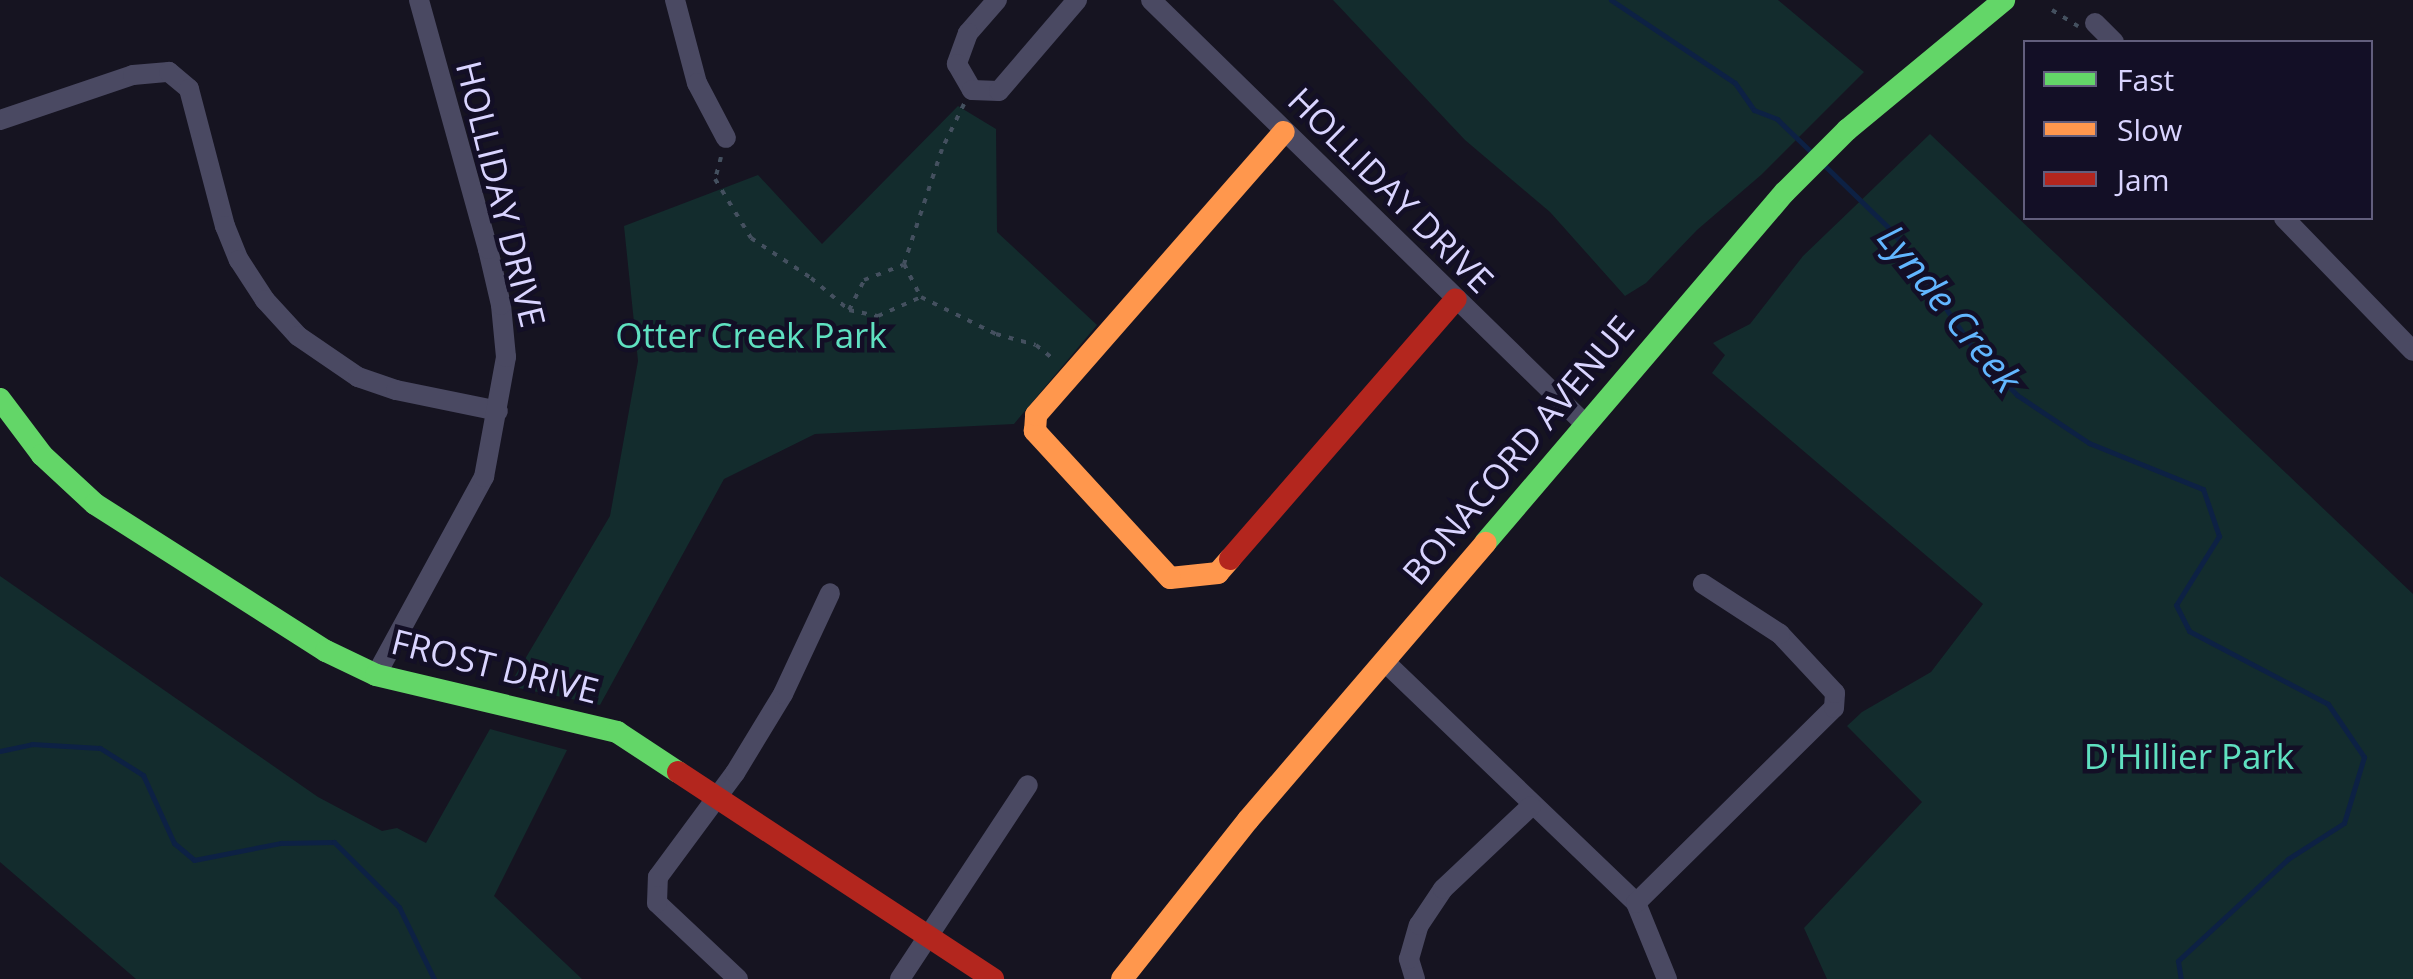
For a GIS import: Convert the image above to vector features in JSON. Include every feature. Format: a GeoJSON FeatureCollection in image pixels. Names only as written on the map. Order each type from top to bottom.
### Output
{"type":"FeatureCollection","features":[{"type":"Feature","properties":{"kind":"street","name":"HOLLIDAY DRIVE"},"geometry":{"type":"LineString","coordinates":[[376,675],[484,477],[506,357],[502,305],[419,0]]}},
{"type":"Feature","properties":{"kind":"street"},"geometry":{"type":"LineString","coordinates":[[676,0],[698,83],[726,138]]}},
{"type":"Feature","properties":{"kind":"street"},"geometry":{"type":"LineString","coordinates":[[996,0],[968,33],[957,64],[972,90],[999,91],[1077,0]]}},
{"type":"Feature","properties":{"kind":"street","name":"HOLLIDAY DRIVE"},"geometry":{"type":"LineString","coordinates":[[1151,0],[1586,425]]}},
{"type":"Feature","properties":{"kind":"street","name":"BONACORD AVENUE"},"geometry":{"type":"LineString","coordinates":[[1122,979],[1248,820],[1786,192],[1847,130],[2004,0]]}},
{"type":"Feature","properties":{"kind":"street"},"geometry":{"type":"LineString","coordinates":[[2095,23],[2112,40]]}},
{"type":"Feature","properties":{"kind":"street"},"geometry":{"type":"LineString","coordinates":[[0,120],[133,75],[169,72],[189,89],[225,226],[239,260],[266,300],[298,336],[358,377],[396,390],[498,411]]}},
{"type":"Feature","properties":{"kind":"street"},"geometry":{"type":"LineString","coordinates":[[1284,132],[1036,415],[1035,431],[1170,578],[1218,573],[1456,299]]}},
{"type":"Feature","properties":{"kind":"street"},"geometry":{"type":"LineString","coordinates":[[2286,220],[2413,351]]}},
{"type":"Feature","properties":{"kind":"street","name":"FROST DRIVE"},"geometry":{"type":"LineString","coordinates":[[0,399],[42,456],[94,504],[326,650],[376,675],[617,732],[720,796],[993,979]]}},
{"type":"Feature","properties":{"kind":"street"},"geometry":{"type":"LineString","coordinates":[[1636,904],[1834,708],[1835,693],[1780,634],[1702,584]]}},
{"type":"Feature","properties":{"kind":"street"},"geometry":{"type":"LineString","coordinates":[[738,979],[657,904],[658,877],[720,796],[783,694],[830,594]]}},
{"type":"Feature","properties":{"kind":"street"},"geometry":{"type":"LineString","coordinates":[[1384,660],[1636,904],[1667,979]]}},
{"type":"Feature","properties":{"kind":"street"},"geometry":{"type":"LineString","coordinates":[[900,979],[1028,785]]}},
{"type":"Feature","properties":{"kind":"street"},"geometry":{"type":"LineString","coordinates":[[1415,979],[1409,959],[1419,924],[1443,889],[1531,806]]}},
{"type":"Feature","properties":{"kind":"path"},"geometry":{"type":"LineString","coordinates":[[2052,10],[2079,27],[2095,23]]}},
{"type":"Feature","properties":{"kind":"path"},"geometry":{"type":"LineString","coordinates":[[972,90],[942,149],[904,264],[921,297],[996,334],[1036,345],[1072,375]]}},
{"type":"Feature","properties":{"kind":"path"},"geometry":{"type":"LineString","coordinates":[[726,138],[716,178],[751,238],[812,278],[848,310],[878,316],[921,297]]}},
{"type":"Feature","properties":{"kind":"path"},"geometry":{"type":"LineString","coordinates":[[848,310],[864,280],[904,264]]}},
{"type":"Feature","properties":{"kind":"green space"},"geometry":{"type":"Polygon","coordinates":[[[1333,0],[1778,0],[1864,72],[1646,283],[1625,296],[1550,212],[1465,140],[1333,0]]]}},
{"type":"Feature","properties":{"kind":"green space","name":"Otter Creek Park"},"geometry":{"type":"Polygon","coordinates":[[[958,106],[996,129],[997,232],[1097,325],[1014,424],[815,434],[724,479],[600,705],[509,686],[610,516],[638,361],[624,226],[758,175],[822,244],[958,106]]]}},
{"type":"Feature","properties":{"kind":"green space","name":"D'Hillier Park"},"geometry":{"type":"Polygon","coordinates":[[[1930,134],[2413,594],[2413,979],[1827,979],[1804,928],[1922,802],[1847,726],[1862,712],[1931,672],[1983,604],[1712,373],[1725,355],[1713,343],[1750,324],[1803,256],[1930,134]]]}},
{"type":"Feature","properties":{"kind":"green space"},"geometry":{"type":"Polygon","coordinates":[[[0,576],[318,797],[382,831],[397,828],[426,843],[490,729],[567,750],[494,896],[582,979],[136,979],[0,862],[0,576]]]}},
{"type":"Feature","properties":{"kind":"waterway","name":"Lynde Creek"},"geometry":{"type":"LineString","coordinates":[[1611,0],[1735,83],[1754,110],[1777,119],[1809,150]]}},
{"type":"Feature","properties":{"kind":"waterway","name":"Lynde Creek"},"geometry":{"type":"LineString","coordinates":[[1824,165],[1894,233],[1975,351],[2017,395],[2089,443],[2203,489],[2219,536],[2176,605],[2189,631],[2328,704],[2364,757],[2344,823],[2288,859],[2178,961],[2181,979]]}},
{"type":"Feature","properties":{"kind":"waterway"},"geometry":{"type":"LineString","coordinates":[[0,751],[32,744],[100,748],[143,775],[174,843],[194,860],[281,843],[334,842],[399,907],[434,979]]}},
{"type":"Feature","properties":{"kind":"traffic: fast"},"geometry":{"type":"LineString","coordinates":[[1485,543],[1785,192],[1847,130],[2004,0]]}},
{"type":"Feature","properties":{"kind":"traffic: fast"},"geometry":{"type":"LineString","coordinates":[[0,399],[42,455],[95,504],[326,651],[376,675],[617,732],[678,772]]}},
{"type":"Feature","properties":{"kind":"traffic: slow"},"geometry":{"type":"LineString","coordinates":[[1230,559],[1218,573],[1170,578],[1035,431],[1036,415],[1284,132]]}},
{"type":"Feature","properties":{"kind":"traffic: slow"},"geometry":{"type":"LineString","coordinates":[[1122,979],[1248,820],[1485,543]]}},
{"type":"Feature","properties":{"kind":"traffic: jam"},"geometry":{"type":"LineString","coordinates":[[1230,559],[1456,299]]}},
{"type":"Feature","properties":{"kind":"traffic: jam"},"geometry":{"type":"LineString","coordinates":[[678,772],[993,979]]}}]}
